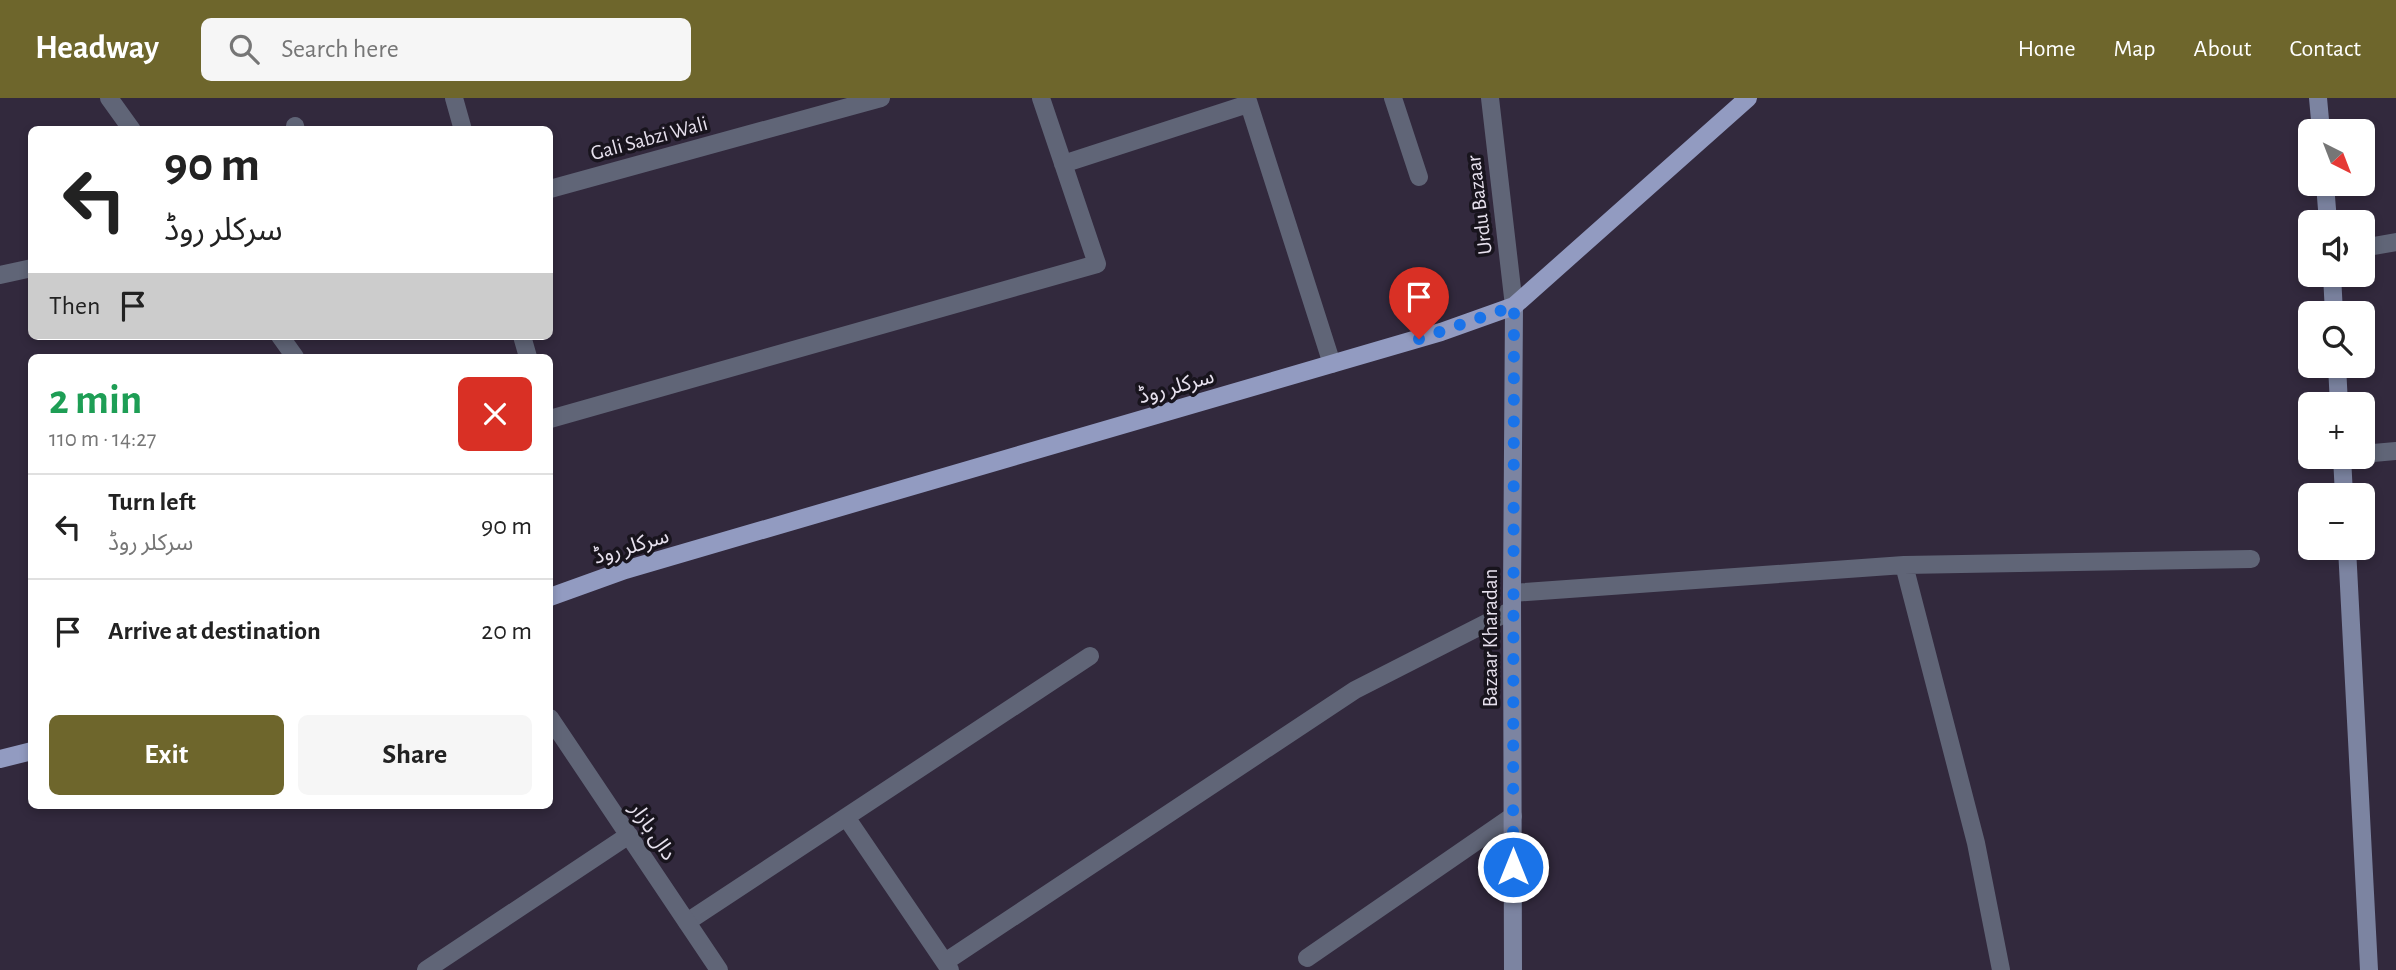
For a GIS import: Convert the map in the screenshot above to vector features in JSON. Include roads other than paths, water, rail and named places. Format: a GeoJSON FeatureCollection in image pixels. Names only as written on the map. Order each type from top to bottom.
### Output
{"type":"FeatureCollection","features":[{"type":"Feature","properties":{"kind":"main road","name":"سرکلر روڈ"},"geometry":{"type":"LineString","coordinates":[[553,596],[625,570],[1441,332],[1514,306],[1748,98]]}},
{"type":"Feature","properties":{"kind":"main road"},"geometry":{"type":"LineString","coordinates":[[0,759],[28,752]]}},
{"type":"Feature","properties":{"kind":"street"},"geometry":{"type":"LineString","coordinates":[[109,98],[129,126]]}},
{"type":"Feature","properties":{"kind":"street"},"geometry":{"type":"LineString","coordinates":[[454,98],[462,126]]}},
{"type":"Feature","properties":{"kind":"street","name":"Gali Sabzi Wali"},"geometry":{"type":"LineString","coordinates":[[553,188],[881,98]]}},
{"type":"Feature","properties":{"kind":"street"},"geometry":{"type":"LineString","coordinates":[[553,418],[1097,264],[1041,98]]}},
{"type":"Feature","properties":{"kind":"street"},"geometry":{"type":"LineString","coordinates":[[1393,98],[1419,177]]}},
{"type":"Feature","properties":{"kind":"street","name":"Urdu Bazaar"},"geometry":{"type":"LineString","coordinates":[[1490,98],[1514,306]]}},
{"type":"Feature","properties":{"kind":"street"},"geometry":{"type":"LineString","coordinates":[[2318,98],[2320,119]]}},
{"type":"Feature","properties":{"kind":"street"},"geometry":{"type":"LineString","coordinates":[[1063,164],[1248,101],[1332,364]]}},
{"type":"Feature","properties":{"kind":"street"},"geometry":{"type":"LineString","coordinates":[[2375,246],[2396,242]]}},
{"type":"Feature","properties":{"kind":"street"},"geometry":{"type":"LineString","coordinates":[[0,275],[28,269]]}},
{"type":"Feature","properties":{"kind":"street","name":"Bazaar Kharadan"},"geometry":{"type":"LineString","coordinates":[[1513,970],[1514,306]]}},
{"type":"Feature","properties":{"kind":"street"},"geometry":{"type":"LineString","coordinates":[[2375,453],[2396,451]]}},
{"type":"Feature","properties":{"kind":"street"},"geometry":{"type":"LineString","coordinates":[[846,817],[948,966],[1356,690],[1512,601],[1905,565],[2251,559]]}},
{"type":"Feature","properties":{"kind":"street"},"geometry":{"type":"LineString","coordinates":[[2348,560],[2369,970]]}},
{"type":"Feature","properties":{"kind":"street"},"geometry":{"type":"LineString","coordinates":[[1905,565],[1976,843],[2001,970]]}},
{"type":"Feature","properties":{"kind":"street"},"geometry":{"type":"LineString","coordinates":[[687,922],[1090,656]]}},
{"type":"Feature","properties":{"kind":"street","name":"دال بازار"},"geometry":{"type":"LineString","coordinates":[[553,722],[719,970]]}},
{"type":"Feature","properties":{"kind":"street"},"geometry":{"type":"LineString","coordinates":[[1307,958],[1513,816]]}},
{"type":"Feature","properties":{"kind":"street"},"geometry":{"type":"LineString","coordinates":[[438,967],[629,835]]}}]}
